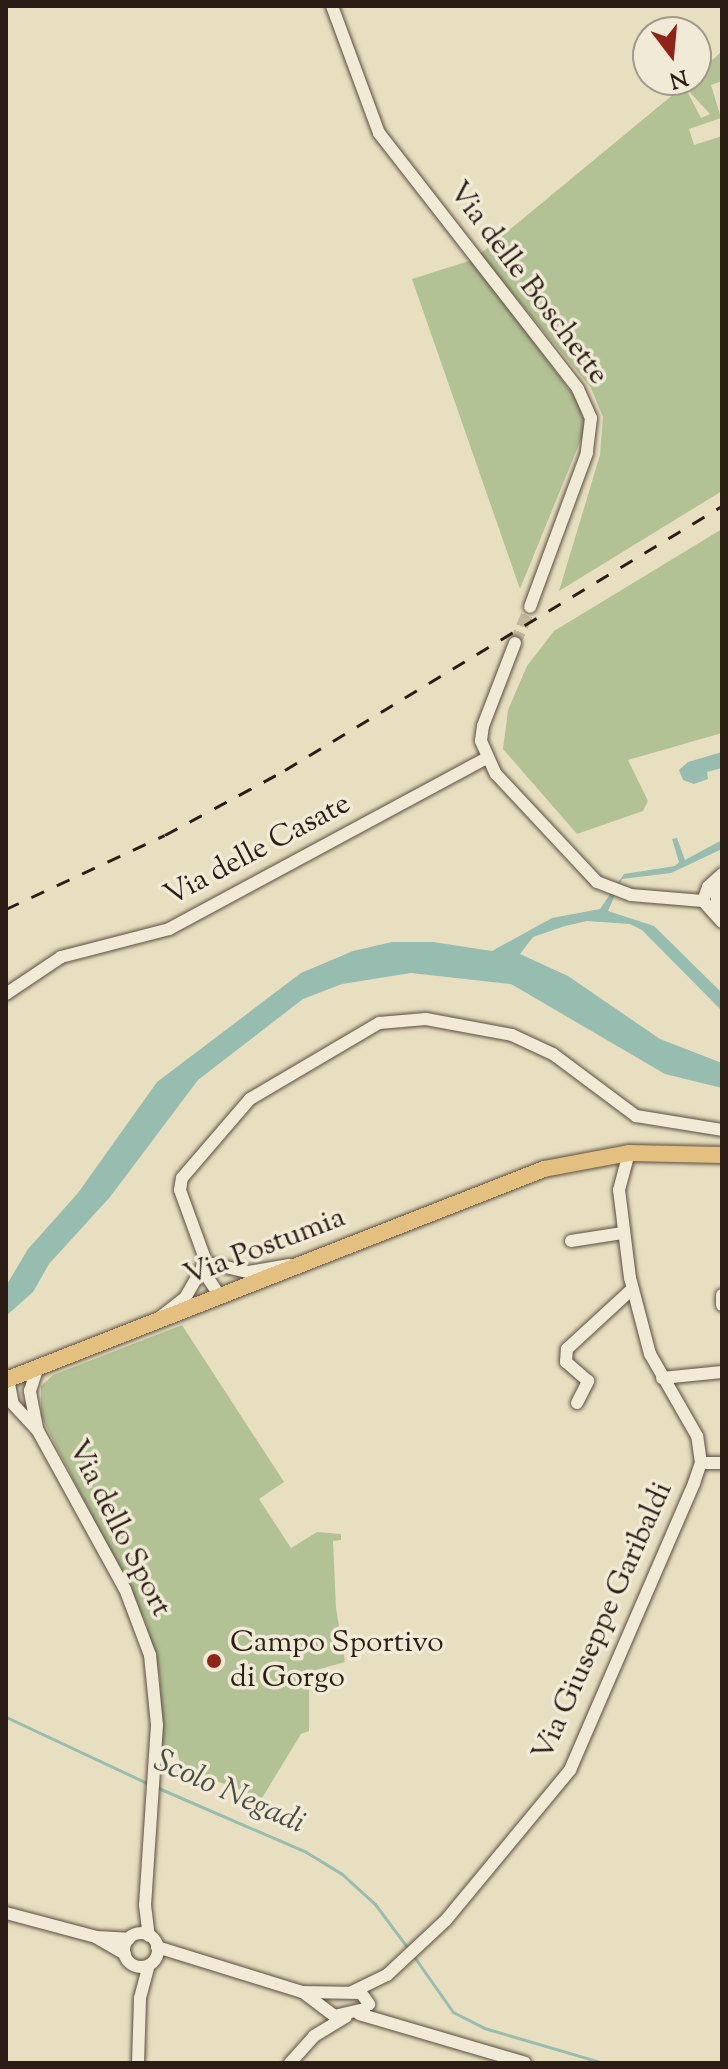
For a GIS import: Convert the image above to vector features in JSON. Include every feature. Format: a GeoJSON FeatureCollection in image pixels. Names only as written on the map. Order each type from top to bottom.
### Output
{"type":"FeatureCollection","features":[{"type":"Feature","properties":{"kind":"main road"},"geometry":{"type":"LineString","coordinates":[[617,1154],[722,1155]]}},
{"type":"Feature","properties":{"kind":"main road","name":"Via Postumia"},"geometry":{"type":"LineString","coordinates":[[9,1379],[544,1169],[617,1154]]}},
{"type":"Feature","properties":{"kind":"street","name":"Via delle Boschette"},"geometry":{"type":"LineString","coordinates":[[332,6],[379,133],[578,389],[591,418],[587,453],[530,607]]}},
{"type":"Feature","properties":{"kind":"street"},"geometry":{"type":"LineString","coordinates":[[515,643],[483,726],[486,758],[581,871],[613,890],[703,901],[719,916]]}},
{"type":"Feature","properties":{"kind":"street","name":"Via delle Casate"},"geometry":{"type":"LineString","coordinates":[[6,994],[61,957],[169,929],[486,758]]}},
{"type":"Feature","properties":{"kind":"street"},"geometry":{"type":"LineString","coordinates":[[685,899],[716,880]]}},
{"type":"Feature","properties":{"kind":"street"},"geometry":{"type":"LineString","coordinates":[[703,901],[716,880]]}},
{"type":"Feature","properties":{"kind":"street"},"geometry":{"type":"LineString","coordinates":[[716,880],[719,916]]}},
{"type":"Feature","properties":{"kind":"street"},"geometry":{"type":"LineString","coordinates":[[219,1295],[180,1190],[182,1178],[207,1145],[250,1099],[368,1027],[391,1019],[448,1021],[512,1035],[553,1054],[641,1119],[722,1130]]}},
{"type":"Feature","properties":{"kind":"street","name":"Via Giuseppe Garibaldi"},"geometry":{"type":"LineString","coordinates":[[387,1975],[422,1944],[500,1859],[570,1770],[701,1463],[697,1436],[662,1378],[632,1289],[622,1233],[617,1154]]}},
{"type":"Feature","properties":{"kind":"street","name":"Via Giuseppe Garibaldi"},"geometry":{"type":"LineString","coordinates":[[617,1154],[619,1190]]}},
{"type":"Feature","properties":{"kind":"street"},"geometry":{"type":"LineString","coordinates":[[571,1241],[622,1233]]}},
{"type":"Feature","properties":{"kind":"street"},"geometry":{"type":"LineString","coordinates":[[206,1263],[249,1272],[300,1264]]}},
{"type":"Feature","properties":{"kind":"street"},"geometry":{"type":"LineString","coordinates":[[156,1321],[185,1298],[206,1263]]}},
{"type":"Feature","properties":{"kind":"street"},"geometry":{"type":"LineString","coordinates":[[577,1403],[588,1381],[566,1362],[567,1349],[632,1289]]}},
{"type":"Feature","properties":{"kind":"street"},"geometry":{"type":"LineString","coordinates":[[722,1295],[722,1305]]}},
{"type":"Feature","properties":{"kind":"street"},"geometry":{"type":"LineString","coordinates":[[38,1367],[30,1391],[38,1431]]}},
{"type":"Feature","properties":{"kind":"street"},"geometry":{"type":"LineString","coordinates":[[662,1378],[722,1372]]}},
{"type":"Feature","properties":{"kind":"street"},"geometry":{"type":"LineString","coordinates":[[9,1379],[32,1407]]}},
{"type":"Feature","properties":{"kind":"street","name":"Via dello Sport"},"geometry":{"type":"LineString","coordinates":[[9,1379],[9,1402],[38,1431],[143,1625],[155,1685],[145,1905],[153,1941]]}},
{"type":"Feature","properties":{"kind":"street"},"geometry":{"type":"LineString","coordinates":[[701,1463],[722,1463]]}},
{"type":"Feature","properties":{"kind":"street","name":"Via dello Sport"},"geometry":{"type":"LineString","coordinates":[[128,1959],[131,1937],[145,1905]]}},
{"type":"Feature","properties":{"kind":"street"},"geometry":{"type":"LineString","coordinates":[[6,1913],[96,1937],[131,1937],[153,1941],[190,1960],[327,2000],[387,1975]]}},
{"type":"Feature","properties":{"kind":"street"},"geometry":{"type":"LineString","coordinates":[[96,1937],[128,1959],[151,1963],[190,1960]]}},
{"type":"Feature","properties":{"kind":"street"},"geometry":{"type":"LineString","coordinates":[[138,2063],[140,1998],[151,1963],[153,1941]]}},
{"type":"Feature","properties":{"kind":"street"},"geometry":{"type":"LineString","coordinates":[[128,1959],[140,1998]]}},
{"type":"Feature","properties":{"kind":"street"},"geometry":{"type":"LineString","coordinates":[[290,2063],[314,2036],[353,2015],[369,2002],[387,1975]]}},
{"type":"Feature","properties":{"kind":"street"},"geometry":{"type":"LineString","coordinates":[[352,1992],[369,2002],[383,2018]]}},
{"type":"Feature","properties":{"kind":"street"},"geometry":{"type":"LineString","coordinates":[[327,2000],[334,2016],[383,2018],[525,2063]]}},
{"type":"Feature","properties":{"kind":"street"},"geometry":{"type":"LineString","coordinates":[[314,2036],[327,2000]]}},
{"type":"Feature","properties":{"kind":"green space"},"geometry":{"type":"Polygon","coordinates":[[[722,51],[722,81],[712,85],[712,60],[722,51]]]}},
{"type":"Feature","properties":{"kind":"green space"},"geometry":{"type":"Polygon","coordinates":[[[712,88],[721,118],[689,129],[694,145],[722,136],[722,491],[559,591],[600,455],[603,417],[591,388],[480,254],[671,96],[690,96],[701,118],[710,114],[693,96],[712,96],[712,88]]]}},
{"type":"Feature","properties":{"kind":"green space"},"geometry":{"type":"Polygon","coordinates":[[[472,260],[578,401],[586,427],[520,589],[412,279],[472,260]]]}},
{"type":"Feature","properties":{"kind":"green space"},"geometry":{"type":"Polygon","coordinates":[[[722,529],[722,733],[628,760],[648,801],[643,811],[577,834],[503,749],[508,710],[527,666],[554,631],[722,529]]]}},
{"type":"Feature","properties":{"kind":"green space"},"geometry":{"type":"Polygon","coordinates":[[[182,1325],[284,1482],[259,1499],[291,1548],[317,1532],[341,1534],[341,1540],[333,1541],[336,1608],[345,1662],[309,1672],[309,1731],[301,1734],[262,1798],[181,1768],[178,1754],[162,1748],[160,1677],[146,1622],[41,1416],[41,1386],[53,1375],[182,1325]]]}},
{"type":"Feature","properties":{"kind":"water"},"geometry":{"type":"Polygon","coordinates":[[[722,752],[722,768],[707,772],[708,779],[694,784],[683,780],[679,770],[688,762],[722,752]]]}},
{"type":"Feature","properties":{"kind":"water"},"geometry":{"type":"Polygon","coordinates":[[[677,838],[685,860],[722,840],[722,849],[671,873],[622,879],[608,911],[654,926],[722,993],[722,1011],[642,930],[630,924],[587,921],[565,926],[533,937],[520,954],[568,976],[660,1039],[722,1063],[722,1088],[665,1074],[511,984],[411,973],[342,984],[303,999],[198,1080],[110,1197],[49,1264],[33,1292],[6,1316],[6,1286],[28,1249],[78,1193],[157,1082],[301,973],[353,951],[392,942],[433,942],[492,951],[552,918],[600,909],[624,874],[675,866],[679,862],[672,839],[677,838]]]}},
{"type":"Feature","properties":{"kind":"waterway","name":"Scolo Negadi"},"geometry":{"type":"LineString","coordinates":[[6,1717],[149,1784]]}},
{"type":"Feature","properties":{"kind":"waterway","name":"Scolo Negadi"},"geometry":{"type":"LineString","coordinates":[[156,1787],[306,1852],[342,1874],[375,1904],[407,1947]]}},
{"type":"Feature","properties":{"kind":"waterway","name":"Scolo Negadi"},"geometry":{"type":"LineString","coordinates":[[415,1958],[453,2012],[484,2028],[604,2063]]}},
{"type":"Feature","properties":{"kind":"tunnel"},"geometry":{"type":"LineString","coordinates":[[515,643],[530,607]]}},
{"type":"Feature","properties":{"kind":"railway"},"geometry":{"type":"LineString","coordinates":[[6,909],[165,835],[285,770],[722,506]]}},
{"type":"Feature","properties":{"kind":"place","name":"Campo Sportivo di Gorgo"},"geometry":{"type":"Point","coordinates":[214,1661]}}]}
